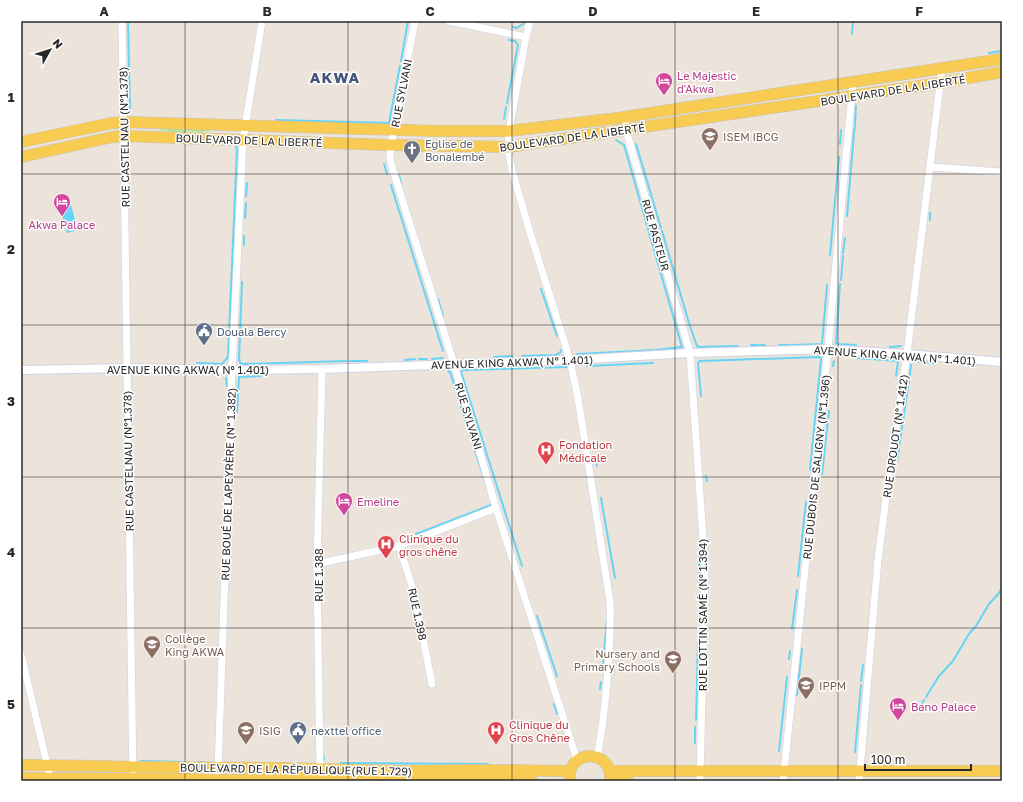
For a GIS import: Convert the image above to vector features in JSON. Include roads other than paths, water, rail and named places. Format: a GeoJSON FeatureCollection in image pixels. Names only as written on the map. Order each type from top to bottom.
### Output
{"type":"FeatureCollection","features":[{"type":"Feature","properties":{"kind":"main road","name":"BOULEVARD DE LA LIBERTÉ"},"geometry":{"type":"LineString","coordinates":[[21,142],[112,123],[124,122],[509,131],[625,117],[1002,59]]}},
{"type":"Feature","properties":{"kind":"main road","name":"BOULEVARD DE LA LIBERTÉ"},"geometry":{"type":"LineString","coordinates":[[21,157],[112,137],[123,136],[390,146],[508,147],[852,97],[1002,72]]}},
{"type":"Feature","properties":{"kind":"main road"},"geometry":{"type":"LineString","coordinates":[[570,776],[577,760],[586,756],[597,757],[605,762],[610,778]]}},
{"type":"Feature","properties":{"kind":"main road","name":"BOULEVARD DE LA RÉPUBLIQUE(RUE 1.729)"},"geometry":{"type":"LineString","coordinates":[[21,765],[222,767],[320,775]]}},
{"type":"Feature","properties":{"kind":"main road","name":"BOULEVARD DE LA RÉPUBLIQUE(RUE 1.729)"},"geometry":{"type":"LineString","coordinates":[[21,778],[51,780],[221,781],[401,771],[532,781]]}},
{"type":"Feature","properties":{"kind":"main road"},"geometry":{"type":"LineString","coordinates":[[610,778],[700,776],[860,776],[1002,771]]}},
{"type":"Feature","properties":{"kind":"main road","name":"BOULEVARD DE LA RÉPUBLIQUE(RUE 1.729)"},"geometry":{"type":"LineString","coordinates":[[472,776],[570,776]]}},
{"type":"Feature","properties":{"kind":"main road"},"geometry":{"type":"LineString","coordinates":[[610,778],[628,781]]}},
{"type":"Feature","properties":{"kind":"street","name":"RUE CASTELNAU (N°1.378)"},"geometry":{"type":"LineString","coordinates":[[122,21],[132,780]]}},
{"type":"Feature","properties":{"kind":"street","name":"RUE BOUÉ DE LAPEYRÈRE (N° 1.382)"},"geometry":{"type":"LineString","coordinates":[[221,781],[232,370],[243,140],[262,21]]}},
{"type":"Feature","properties":{"kind":"street","name":"RUE SYLVANI"},"geometry":{"type":"LineString","coordinates":[[415,21],[390,146],[390,159],[454,364],[496,508],[577,760]]}},
{"type":"Feature","properties":{"kind":"street"},"geometry":{"type":"LineString","coordinates":[[449,21],[526,37]]}},
{"type":"Feature","properties":{"kind":"street"},"geometry":{"type":"LineString","coordinates":[[530,21],[509,131],[508,147],[512,170],[529,229],[570,360],[581,410],[610,602],[611,619],[608,669],[602,731],[597,757]]}},
{"type":"Feature","properties":{"kind":"street","name":"RUE DROUOT (N° 1.412)"},"geometry":{"type":"LineString","coordinates":[[860,776],[878,560],[907,354],[942,68]]}},
{"type":"Feature","properties":{"kind":"street","name":"RUE DUBOIS DE SALIGNY (N°1.396)"},"geometry":{"type":"LineString","coordinates":[[783,776],[828,350],[853,82]]}},
{"type":"Feature","properties":{"kind":"street","name":"RUE PASTEUR"},"geometry":{"type":"LineString","coordinates":[[625,117],[626,130],[690,353]]}},
{"type":"Feature","properties":{"kind":"street"},"geometry":{"type":"LineString","coordinates":[[931,167],[1002,172]]}},
{"type":"Feature","properties":{"kind":"street","name":"AVENUE KING AKWA( N° 1.401)"},"geometry":{"type":"LineString","coordinates":[[21,370],[127,368],[232,370],[322,369],[570,360],[690,353],[828,350],[907,354],[1002,362]]}},
{"type":"Feature","properties":{"kind":"street","name":"RUE LOTTIN SAMÈ (N° 1.394)"},"geometry":{"type":"LineString","coordinates":[[690,353],[704,566],[700,776]]}},
{"type":"Feature","properties":{"kind":"street","name":"RUE 1.388"},"geometry":{"type":"LineString","coordinates":[[320,775],[317,564],[322,369]]}},
{"type":"Feature","properties":{"kind":"street"},"geometry":{"type":"LineString","coordinates":[[317,564],[399,546],[496,508]]}},
{"type":"Feature","properties":{"kind":"street","name":"RUE 1.398"},"geometry":{"type":"LineString","coordinates":[[399,546],[414,592],[432,684]]}},
{"type":"Feature","properties":{"kind":"street"},"geometry":{"type":"LineString","coordinates":[[21,654],[51,780]]}},
{"type":"Feature","properties":{"kind":"water"},"geometry":{"type":"Polygon","coordinates":[[[71,205],[78,230],[67,233],[60,208],[71,205]]]}},
{"type":"Feature","properties":{"kind":"waterway"},"geometry":{"type":"LineString","coordinates":[[128,21],[130,111]]}},
{"type":"Feature","properties":{"kind":"waterway"},"geometry":{"type":"LineString","coordinates":[[401,61],[408,21]]}},
{"type":"Feature","properties":{"kind":"waterway"},"geometry":{"type":"LineString","coordinates":[[513,27],[517,28],[523,24],[524,21]]}},
{"type":"Feature","properties":{"kind":"waterway"},"geometry":{"type":"LineString","coordinates":[[852,34],[853,21]]}},
{"type":"Feature","properties":{"kind":"waterway"},"geometry":{"type":"LineString","coordinates":[[507,103],[518,45],[515,41],[509,40]]}},
{"type":"Feature","properties":{"kind":"waterway"},"geometry":{"type":"LineString","coordinates":[[989,53],[1002,51]]}},
{"type":"Feature","properties":{"kind":"waterway"},"geometry":{"type":"LineString","coordinates":[[276,120],[389,123],[400,66]]}},
{"type":"Feature","properties":{"kind":"waterway"},"geometry":{"type":"LineString","coordinates":[[855,124],[856,106]]}},
{"type":"Feature","properties":{"kind":"waterway"},"geometry":{"type":"LineString","coordinates":[[504,119],[506,107]]}},
{"type":"Feature","properties":{"kind":"waterway"},"geometry":{"type":"LineString","coordinates":[[854,132],[855,126]]}},
{"type":"Feature","properties":{"kind":"waterway"},"geometry":{"type":"LineString","coordinates":[[840,144],[841,130]]}},
{"type":"Feature","properties":{"kind":"waterway"},"geometry":{"type":"LineString","coordinates":[[847,216],[854,133]]}},
{"type":"Feature","properties":{"kind":"waterway"},"geometry":{"type":"LineString","coordinates":[[577,354],[656,350],[682,347],[624,145],[616,140]]}},
{"type":"Feature","properties":{"kind":"waterway"},"geometry":{"type":"LineString","coordinates":[[197,363],[222,364],[228,357],[237,149],[235,144]]}},
{"type":"Feature","properties":{"kind":"waterway"},"geometry":{"type":"LineString","coordinates":[[636,144],[661,228]]}},
{"type":"Feature","properties":{"kind":"waterway"},"geometry":{"type":"LineString","coordinates":[[830,255],[839,157]]}},
{"type":"Feature","properties":{"kind":"waterway"},"geometry":{"type":"LineString","coordinates":[[384,164],[387,174]]}},
{"type":"Feature","properties":{"kind":"waterway"},"geometry":{"type":"LineString","coordinates":[[399,175],[401,183]]}},
{"type":"Feature","properties":{"kind":"waterway"},"geometry":{"type":"LineString","coordinates":[[246,196],[247,183]]}},
{"type":"Feature","properties":{"kind":"waterway"},"geometry":{"type":"LineString","coordinates":[[391,185],[443,351]]}},
{"type":"Feature","properties":{"kind":"waterway"},"geometry":{"type":"LineString","coordinates":[[245,218],[246,203]]}},
{"type":"Feature","properties":{"kind":"waterway"},"geometry":{"type":"LineString","coordinates":[[930,213],[930,220]]}},
{"type":"Feature","properties":{"kind":"waterway"},"geometry":{"type":"LineString","coordinates":[[662,231],[697,346],[738,346]]}},
{"type":"Feature","properties":{"kind":"waterway"},"geometry":{"type":"LineString","coordinates":[[244,236],[244,245]]}},
{"type":"Feature","properties":{"kind":"waterway"},"geometry":{"type":"LineString","coordinates":[[843,253],[845,238]]}},
{"type":"Feature","properties":{"kind":"waterway"},"geometry":{"type":"LineString","coordinates":[[841,280],[843,256]]}},
{"type":"Feature","properties":{"kind":"waterway"},"geometry":{"type":"LineString","coordinates":[[242,282],[239,360],[241,364],[347,361]]}},
{"type":"Feature","properties":{"kind":"waterway"},"geometry":{"type":"LineString","coordinates":[[840,284],[836,343],[856,345]]}},
{"type":"Feature","properties":{"kind":"waterway"},"geometry":{"type":"LineString","coordinates":[[792,345],[822,344],[827,285]]}},
{"type":"Feature","properties":{"kind":"waterway"},"geometry":{"type":"LineString","coordinates":[[541,289],[557,336]]}},
{"type":"Feature","properties":{"kind":"waterway"},"geometry":{"type":"LineString","coordinates":[[438,299],[443,316]]}},
{"type":"Feature","properties":{"kind":"waterway"},"geometry":{"type":"LineString","coordinates":[[751,345],[757,345]]}},
{"type":"Feature","properties":{"kind":"waterway"},"geometry":{"type":"LineString","coordinates":[[759,345],[765,345]]}},
{"type":"Feature","properties":{"kind":"waterway"},"geometry":{"type":"LineString","coordinates":[[779,345],[790,345]]}},
{"type":"Feature","properties":{"kind":"waterway"},"geometry":{"type":"LineString","coordinates":[[890,347],[901,346]]}},
{"type":"Feature","properties":{"kind":"waterway"},"geometry":{"type":"LineString","coordinates":[[522,356],[555,355],[560,353],[561,350]]}},
{"type":"Feature","properties":{"kind":"waterway"},"geometry":{"type":"LineString","coordinates":[[494,357],[512,356]]}},
{"type":"Feature","properties":{"kind":"waterway"},"geometry":{"type":"LineString","coordinates":[[701,396],[698,363],[700,361],[820,357],[810,470]]}},
{"type":"Feature","properties":{"kind":"waterway"},"geometry":{"type":"LineString","coordinates":[[432,359],[443,358]]}},
{"type":"Feature","properties":{"kind":"waterway"},"geometry":{"type":"LineString","coordinates":[[857,358],[898,361]]}},
{"type":"Feature","properties":{"kind":"waterway"},"geometry":{"type":"LineString","coordinates":[[405,360],[415,359]]}},
{"type":"Feature","properties":{"kind":"waterway"},"geometry":{"type":"LineString","coordinates":[[419,359],[427,359]]}},
{"type":"Feature","properties":{"kind":"waterway"},"geometry":{"type":"LineString","coordinates":[[350,361],[367,361]]}},
{"type":"Feature","properties":{"kind":"waterway"},"geometry":{"type":"LineString","coordinates":[[833,366],[834,361]]}},
{"type":"Feature","properties":{"kind":"waterway"},"geometry":{"type":"LineString","coordinates":[[896,376],[898,362]]}},
{"type":"Feature","properties":{"kind":"waterway"},"geometry":{"type":"LineString","coordinates":[[919,362],[933,363]]}},
{"type":"Feature","properties":{"kind":"waterway"},"geometry":{"type":"LineString","coordinates":[[587,366],[653,363]]}},
{"type":"Feature","properties":{"kind":"waterway"},"geometry":{"type":"LineString","coordinates":[[909,383],[911,365]]}},
{"type":"Feature","properties":{"kind":"waterway"},"geometry":{"type":"LineString","coordinates":[[522,566],[461,372],[463,370],[567,367]]}},
{"type":"Feature","properties":{"kind":"waterway"},"geometry":{"type":"LineString","coordinates":[[448,371],[450,372],[488,491]]}},
{"type":"Feature","properties":{"kind":"waterway"},"geometry":{"type":"LineString","coordinates":[[237,412],[239,377],[261,376]]}},
{"type":"Feature","properties":{"kind":"waterway"},"geometry":{"type":"LineString","coordinates":[[226,378],[227,386]]}},
{"type":"Feature","properties":{"kind":"waterway"},"geometry":{"type":"LineString","coordinates":[[897,461],[908,387]]}},
{"type":"Feature","properties":{"kind":"waterway"},"geometry":{"type":"LineString","coordinates":[[822,474],[829,411]]}},
{"type":"Feature","properties":{"kind":"waterway"},"geometry":{"type":"LineString","coordinates":[[595,457],[597,466]]}},
{"type":"Feature","properties":{"kind":"waterway"},"geometry":{"type":"LineString","coordinates":[[706,476],[707,481]]}},
{"type":"Feature","properties":{"kind":"waterway"},"geometry":{"type":"LineString","coordinates":[[601,498],[615,578]]}},
{"type":"Feature","properties":{"kind":"waterway"},"geometry":{"type":"LineString","coordinates":[[798,576],[806,502]]}},
{"type":"Feature","properties":{"kind":"waterway"},"geometry":{"type":"LineString","coordinates":[[416,534],[491,505],[491,503]]}},
{"type":"Feature","properties":{"kind":"waterway"},"geometry":{"type":"LineString","coordinates":[[699,551],[700,584]]}},
{"type":"Feature","properties":{"kind":"waterway"},"geometry":{"type":"LineString","coordinates":[[926,697],[939,676],[953,661],[969,634],[1002,587]]}},
{"type":"Feature","properties":{"kind":"waterway"},"geometry":{"type":"LineString","coordinates":[[792,629],[797,590]]}},
{"type":"Feature","properties":{"kind":"waterway"},"geometry":{"type":"LineString","coordinates":[[537,616],[557,676]]}},
{"type":"Feature","properties":{"kind":"waterway"},"geometry":{"type":"LineString","coordinates":[[603,665],[607,620]]}},
{"type":"Feature","properties":{"kind":"waterway"},"geometry":{"type":"LineString","coordinates":[[696,720],[698,642]]}},
{"type":"Feature","properties":{"kind":"waterway"},"geometry":{"type":"LineString","coordinates":[[797,695],[802,649]]}},
{"type":"Feature","properties":{"kind":"waterway"},"geometry":{"type":"LineString","coordinates":[[789,659],[790,651]]}},
{"type":"Feature","properties":{"kind":"waterway"},"geometry":{"type":"LineString","coordinates":[[861,681],[863,665]]}},
{"type":"Feature","properties":{"kind":"waterway"},"geometry":{"type":"LineString","coordinates":[[779,751],[787,677]]}},
{"type":"Feature","properties":{"kind":"waterway"},"geometry":{"type":"LineString","coordinates":[[600,689],[601,682]]}},
{"type":"Feature","properties":{"kind":"waterway"},"geometry":{"type":"LineString","coordinates":[[855,752],[861,685]]}},
{"type":"Feature","properties":{"kind":"waterway"},"geometry":{"type":"LineString","coordinates":[[918,710],[924,700]]}},
{"type":"Feature","properties":{"kind":"waterway"},"geometry":{"type":"LineString","coordinates":[[554,704],[557,714]]}},
{"type":"Feature","properties":{"kind":"waterway"},"geometry":{"type":"LineString","coordinates":[[695,727],[695,743]]}},
{"type":"Feature","properties":{"kind":"waterway"},"geometry":{"type":"LineString","coordinates":[[323,753],[324,760]]}},
{"type":"Feature","properties":{"kind":"waterway"},"geometry":{"type":"LineString","coordinates":[[141,761],[184,762]]}},
{"type":"Feature","properties":{"kind":"waterway"},"geometry":{"type":"LineString","coordinates":[[198,762],[205,762]]}},
{"type":"Feature","properties":{"kind":"waterway"},"geometry":{"type":"LineString","coordinates":[[341,763],[488,764]]}},
{"type":"Feature","properties":{"kind":"place","name":"Le Majestic d'Akwa"},"geometry":{"type":"Point","coordinates":[664,96]}},
{"type":"Feature","properties":{"kind":"place","name":"ISEM IBCG"},"geometry":{"type":"Point","coordinates":[710,151]}},
{"type":"Feature","properties":{"kind":"place","name":"Eglise de Bonalembé"},"geometry":{"type":"Point","coordinates":[412,164]}},
{"type":"Feature","properties":{"kind":"place","name":"Akwa Palace"},"geometry":{"type":"Point","coordinates":[62,217]}},
{"type":"Feature","properties":{"kind":"place","name":"Douala Bercy"},"geometry":{"type":"Point","coordinates":[204,346]}},
{"type":"Feature","properties":{"kind":"place","name":"Fondation Médicale"},"geometry":{"type":"Point","coordinates":[546,465]}},
{"type":"Feature","properties":{"kind":"place","name":"Emeline"},"geometry":{"type":"Point","coordinates":[344,516]}},
{"type":"Feature","properties":{"kind":"place","name":"Clinique du gros chêne"},"geometry":{"type":"Point","coordinates":[386,559]}},
{"type":"Feature","properties":{"kind":"place","name":"Collège King AKWA"},"geometry":{"type":"Point","coordinates":[152,659]}},
{"type":"Feature","properties":{"kind":"place","name":"Nursery and Primary Schools"},"geometry":{"type":"Point","coordinates":[673,674]}},
{"type":"Feature","properties":{"kind":"place","name":"IPPM"},"geometry":{"type":"Point","coordinates":[806,700]}},
{"type":"Feature","properties":{"kind":"place","name":"Bano Palace"},"geometry":{"type":"Point","coordinates":[898,721]}},
{"type":"Feature","properties":{"kind":"place","name":"ISIG"},"geometry":{"type":"Point","coordinates":[246,745]}},
{"type":"Feature","properties":{"kind":"place","name":"nexttel office"},"geometry":{"type":"Point","coordinates":[298,745]}},
{"type":"Feature","properties":{"kind":"place","name":"Clinique du Gros Chêne"},"geometry":{"type":"Point","coordinates":[496,745]}},
{"type":"Feature","properties":{"kind":"district","name":"AKWA"},"geometry":{"type":"Point","coordinates":[335,77]}}]}
